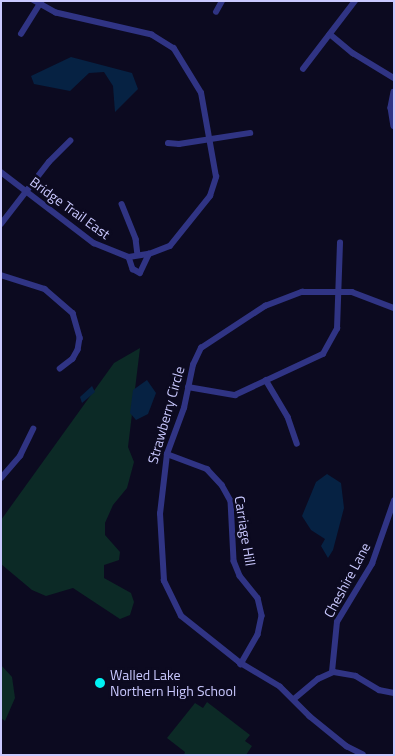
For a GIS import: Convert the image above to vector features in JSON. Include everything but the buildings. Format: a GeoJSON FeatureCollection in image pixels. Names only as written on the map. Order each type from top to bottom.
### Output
{"type":"FeatureCollection","features":[{"type":"Feature","properties":{"kind":"street","name":"Bridge Trail East"},"geometry":{"type":"LineString","coordinates":[[1,172],[94,243],[109,252],[129,256],[149,254],[170,246],[199,213],[210,196],[216,178],[212,138],[201,93],[181,57],[164,41],[152,35],[56,14],[41,3],[34,1]]}},
{"type":"Feature","properties":{"kind":"street"},"geometry":{"type":"LineString","coordinates":[[216,12],[222,1]]}},
{"type":"Feature","properties":{"kind":"street"},"geometry":{"type":"LineString","coordinates":[[303,69],[354,1]]}},
{"type":"Feature","properties":{"kind":"street"},"geometry":{"type":"LineString","coordinates":[[21,34],[41,3]]}},
{"type":"Feature","properties":{"kind":"street"},"geometry":{"type":"LineString","coordinates":[[330,34],[353,54],[394,78]]}},
{"type":"Feature","properties":{"kind":"street"},"geometry":{"type":"LineString","coordinates":[[394,92],[391,108],[394,126]]}},
{"type":"Feature","properties":{"kind":"street"},"geometry":{"type":"LineString","coordinates":[[168,142],[179,144],[250,132]]}},
{"type":"Feature","properties":{"kind":"street"},"geometry":{"type":"LineString","coordinates":[[1,224],[49,162],[70,141]]}},
{"type":"Feature","properties":{"kind":"street"},"geometry":{"type":"LineString","coordinates":[[122,204],[136,239],[138,254]]}},
{"type":"Feature","properties":{"kind":"street"},"geometry":{"type":"LineString","coordinates":[[188,387],[236,395],[323,354],[329,348],[336,329],[340,243]]}},
{"type":"Feature","properties":{"kind":"street"},"geometry":{"type":"LineString","coordinates":[[129,256],[133,269],[140,274],[149,254]]}},
{"type":"Feature","properties":{"kind":"street"},"geometry":{"type":"LineString","coordinates":[[1,275],[45,289],[73,314],[80,338],[78,350],[73,359],[60,368]]}},
{"type":"Feature","properties":{"kind":"street","name":"Strawberry Circle"},"geometry":{"type":"LineString","coordinates":[[363,755],[347,747],[273,682],[241,664],[188,625],[169,596],[164,581],[160,514],[167,454],[196,357],[215,337],[283,298],[302,292],[339,291],[366,295],[394,308]]}},
{"type":"Feature","properties":{"kind":"street"},"geometry":{"type":"LineString","coordinates":[[266,380],[288,417],[297,444]]}},
{"type":"Feature","properties":{"kind":"street"},"geometry":{"type":"LineString","coordinates":[[1,477],[20,456],[33,429]]}},
{"type":"Feature","properties":{"kind":"street","name":"Carriage Hill"},"geometry":{"type":"LineString","coordinates":[[167,454],[207,470],[222,485],[231,501],[234,561],[240,576],[256,593],[262,616],[258,635],[241,664]]}},
{"type":"Feature","properties":{"kind":"street","name":"Cheshire Lane"},"geometry":{"type":"LineString","coordinates":[[332,672],[337,622],[372,564],[394,502]]}},
{"type":"Feature","properties":{"kind":"street"},"geometry":{"type":"LineString","coordinates":[[294,699],[318,678],[332,672],[356,676],[379,690],[394,693]]}},
{"type":"Feature","properties":{"kind":"green space"},"geometry":{"type":"Polygon","coordinates":[[[140,348],[128,447],[134,462],[127,488],[113,505],[105,523],[105,535],[120,552],[119,560],[104,565],[104,578],[131,593],[134,602],[130,615],[120,619],[73,588],[46,596],[32,590],[1,564],[1,520],[114,363],[140,348]]]}},
{"type":"Feature","properties":{"kind":"green space"},"geometry":{"type":"Polygon","coordinates":[[[1,665],[12,677],[15,698],[5,721],[1,718],[1,665]]]}},
{"type":"Feature","properties":{"kind":"green space"},"geometry":{"type":"Polygon","coordinates":[[[207,702],[250,735],[245,741],[252,746],[246,755],[184,755],[185,752],[167,738],[195,703],[203,708],[207,702]]]}},
{"type":"Feature","properties":{"kind":"water"},"geometry":{"type":"Polygon","coordinates":[[[71,57],[132,73],[138,89],[115,112],[113,86],[104,72],[89,73],[70,91],[34,84],[31,76],[71,57]]]}},
{"type":"Feature","properties":{"kind":"water"},"geometry":{"type":"Polygon","coordinates":[[[147,380],[156,393],[148,414],[136,420],[130,413],[133,390],[147,380]]]}},
{"type":"Feature","properties":{"kind":"water"},"geometry":{"type":"Polygon","coordinates":[[[92,386],[95,392],[82,403],[80,397],[92,386]]]}},
{"type":"Feature","properties":{"kind":"water"},"geometry":{"type":"Polygon","coordinates":[[[327,474],[341,483],[344,508],[333,550],[328,558],[321,546],[325,539],[311,530],[302,516],[316,482],[327,474]]]}},
{"type":"Feature","properties":{"kind":"place","name":"Walled Lake Northern High School"},"geometry":{"type":"Point","coordinates":[100,683]}}]}
